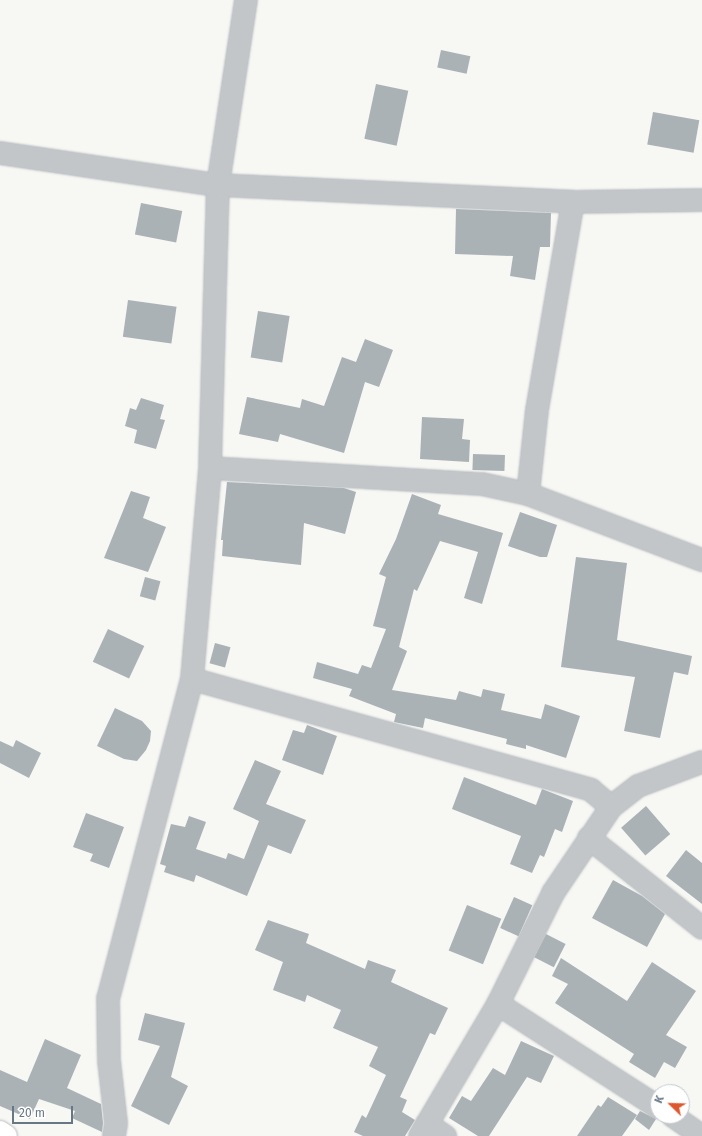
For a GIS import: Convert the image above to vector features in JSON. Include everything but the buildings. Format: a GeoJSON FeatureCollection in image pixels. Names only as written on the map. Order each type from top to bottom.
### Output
{"type":"FeatureCollection","features":[{"type":"Feature","properties":{"kind":"main road"},"geometry":{"type":"LineString","coordinates":[[0,1132],[6,1136]]}},
{"type":"Feature","properties":{"kind":"street"},"geometry":{"type":"LineString","coordinates":[[114,1136],[116,1123],[109,1061],[108,999],[192,679],[210,468],[218,186],[246,0]]}},
{"type":"Feature","properties":{"kind":"street"},"geometry":{"type":"LineString","coordinates":[[0,154],[218,186],[573,202],[702,200]]}},
{"type":"Feature","properties":{"kind":"street"},"geometry":{"type":"LineString","coordinates":[[528,494],[537,410],[573,202]]}},
{"type":"Feature","properties":{"kind":"street"},"geometry":{"type":"LineString","coordinates":[[210,468],[482,484],[528,494],[702,560]]}},
{"type":"Feature","properties":{"kind":"street"},"geometry":{"type":"LineString","coordinates":[[192,679],[591,790],[611,806]]}},
{"type":"Feature","properties":{"kind":"street"},"geometry":{"type":"LineString","coordinates":[[431,1132],[498,1004],[553,892],[611,806],[638,786],[702,762]]}},
{"type":"Feature","properties":{"kind":"street"},"geometry":{"type":"LineString","coordinates":[[589,838],[702,928]]}},
{"type":"Feature","properties":{"kind":"street"},"geometry":{"type":"LineString","coordinates":[[498,1004],[650,1102]]}}]}
